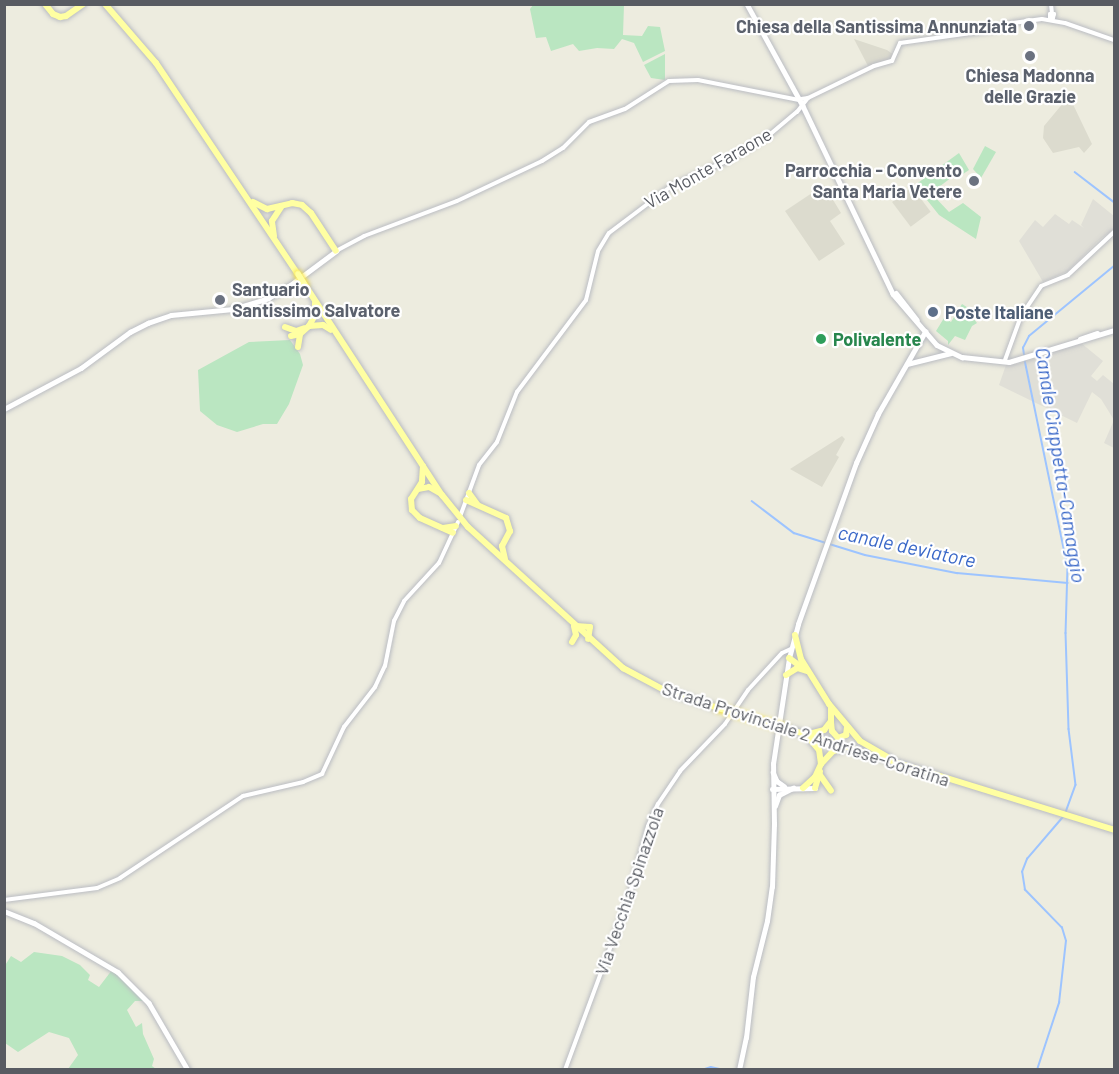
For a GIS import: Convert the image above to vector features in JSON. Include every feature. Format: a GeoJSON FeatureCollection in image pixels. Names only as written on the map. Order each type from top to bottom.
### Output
{"type":"FeatureCollection","features":[{"type":"Feature","properties":{"kind":"main road"},"geometry":{"type":"LineString","coordinates":[[45,4],[53,14],[60,16],[66,16],[79,6]]}},
{"type":"Feature","properties":{"kind":"main road"},"geometry":{"type":"LineString","coordinates":[[99,4],[112,12]]}},
{"type":"Feature","properties":{"kind":"main road","name":"Strada Provinciale 2 Andriese-Coratina"},"geometry":{"type":"LineString","coordinates":[[105,4],[149,54],[247,197],[442,495],[479,537],[508,565],[572,625],[623,668],[645,682],[680,697],[1114,830]]}},
{"type":"Feature","properties":{"kind":"main road"},"geometry":{"type":"LineString","coordinates":[[747,4],[802,102],[897,294],[925,331],[951,353]]}},
{"type":"Feature","properties":{"kind":"main road"},"geometry":{"type":"LineString","coordinates":[[4,409],[81,368],[142,326],[171,315],[233,309],[268,298],[289,286],[336,251],[304,206],[295,203],[263,209],[247,197]]}},
{"type":"Feature","properties":{"kind":"main road"},"geometry":{"type":"LineString","coordinates":[[276,242],[272,221],[284,205]]}},
{"type":"Feature","properties":{"kind":"main road"},"geometry":{"type":"LineString","coordinates":[[298,333],[307,327],[315,315],[314,299]]}},
{"type":"Feature","properties":{"kind":"main road"},"geometry":{"type":"LineString","coordinates":[[307,327],[323,325],[337,334]]}},
{"type":"Feature","properties":{"kind":"main road"},"geometry":{"type":"LineString","coordinates":[[285,327],[298,333]]}},
{"type":"Feature","properties":{"kind":"main road"},"geometry":{"type":"LineString","coordinates":[[907,364],[951,353],[1000,363],[1114,329]]}},
{"type":"Feature","properties":{"kind":"main road"},"geometry":{"type":"LineString","coordinates":[[925,331],[954,352],[1005,360],[1024,357]]}},
{"type":"Feature","properties":{"kind":"main road"},"geometry":{"type":"LineString","coordinates":[[774,825],[772,769],[786,675],[795,635],[878,414],[925,331]]}},
{"type":"Feature","properties":{"kind":"main road"},"geometry":{"type":"LineString","coordinates":[[298,333],[298,347]]}},
{"type":"Feature","properties":{"kind":"main road"},"geometry":{"type":"LineString","coordinates":[[423,466],[424,476],[411,499],[412,510],[450,534],[457,524]]}},
{"type":"Feature","properties":{"kind":"main road"},"geometry":{"type":"LineString","coordinates":[[418,489],[429,487],[442,495]]}},
{"type":"Feature","properties":{"kind":"main road"},"geometry":{"type":"LineString","coordinates":[[469,493],[472,503],[506,518],[510,531],[504,540],[501,552],[508,565]]}},
{"type":"Feature","properties":{"kind":"main road"},"geometry":{"type":"LineString","coordinates":[[462,511],[472,503]]}},
{"type":"Feature","properties":{"kind":"main road"},"geometry":{"type":"LineString","coordinates":[[479,537],[492,543],[504,540]]}},
{"type":"Feature","properties":{"kind":"main road"},"geometry":{"type":"LineString","coordinates":[[572,625],[576,635],[572,642],[588,639]]}},
{"type":"Feature","properties":{"kind":"main road"},"geometry":{"type":"LineString","coordinates":[[795,635],[806,670],[847,727],[872,749],[909,767]]}},
{"type":"Feature","properties":{"kind":"main road"},"geometry":{"type":"LineString","coordinates":[[789,658],[801,658]]}},
{"type":"Feature","properties":{"kind":"main road"},"geometry":{"type":"LineString","coordinates":[[789,658],[806,670]]}},
{"type":"Feature","properties":{"kind":"main road"},"geometry":{"type":"LineString","coordinates":[[786,675],[794,669],[806,670]]}},
{"type":"Feature","properties":{"kind":"main road"},"geometry":{"type":"LineString","coordinates":[[829,704],[832,731],[838,738],[846,735],[847,727]]}},
{"type":"Feature","properties":{"kind":"main road"},"geometry":{"type":"LineString","coordinates":[[803,734],[825,730],[831,721]]}},
{"type":"Feature","properties":{"kind":"main road"},"geometry":{"type":"LineString","coordinates":[[772,789],[815,788],[819,771],[819,750],[803,734]]}},
{"type":"Feature","properties":{"kind":"main road"},"geometry":{"type":"LineString","coordinates":[[803,788],[833,751],[841,749],[859,752]]}},
{"type":"Feature","properties":{"kind":"main road"},"geometry":{"type":"LineString","coordinates":[[772,769],[777,781],[788,789]]}},
{"type":"Feature","properties":{"kind":"main road"},"geometry":{"type":"LineString","coordinates":[[819,771],[831,791]]}},
{"type":"Feature","properties":{"kind":"main road"},"geometry":{"type":"LineString","coordinates":[[739,1070],[753,977],[772,887],[776,800],[788,789]]}},
{"type":"Feature","properties":{"kind":"main road"},"geometry":{"type":"LineString","coordinates":[[4,911],[34,922],[118,972],[149,1003],[188,1070]]}},
{"type":"Feature","properties":{"kind":"street"},"geometry":{"type":"LineString","coordinates":[[1051,4],[1053,18],[1114,40]]}},
{"type":"Feature","properties":{"kind":"street","name":"Via Monte Faraone"},"geometry":{"type":"LineString","coordinates":[[469,493],[482,461],[497,442],[517,392],[583,305],[598,251],[609,233],[652,198],[751,147],[780,127],[808,98],[874,66],[892,61],[900,43],[992,30],[1020,21],[1053,18]]}},
{"type":"Feature","properties":{"kind":"street"},"geometry":{"type":"LineString","coordinates":[[336,251],[364,236],[457,201],[542,161],[563,148],[589,122],[625,109],[658,87],[676,80],[708,81],[802,102]]}},
{"type":"Feature","properties":{"kind":"street"},"geometry":{"type":"LineString","coordinates":[[1005,360],[1021,316],[1041,286],[1068,275],[1114,232]]}},
{"type":"Feature","properties":{"kind":"street"},"geometry":{"type":"LineString","coordinates":[[4,900],[97,888],[120,878],[243,796],[318,777],[325,770],[352,715],[371,694],[385,666],[394,621],[404,601],[435,570],[450,534]]}},
{"type":"Feature","properties":{"kind":"street","name":"Via Vecchia Spinazzola"},"geometry":{"type":"LineString","coordinates":[[565,1070],[629,897],[648,826],[657,804],[680,771],[725,724],[747,690],[782,653],[791,649]]}},
{"type":"Feature","properties":{"kind":"shaded area"},"geometry":{"type":"Polygon","coordinates":[[[854,39],[887,50],[894,55],[891,59],[868,66],[854,39]]]}},
{"type":"Feature","properties":{"kind":"shaded area"},"geometry":{"type":"Polygon","coordinates":[[[1069,96],[1092,144],[1084,153],[1079,147],[1053,153],[1043,138],[1044,126],[1069,96]]]}},
{"type":"Feature","properties":{"kind":"shaded area"},"geometry":{"type":"Polygon","coordinates":[[[824,185],[841,213],[830,221],[845,244],[819,261],[785,211],[824,185]]]}},
{"type":"Feature","properties":{"kind":"shaded area"},"geometry":{"type":"Polygon","coordinates":[[[912,187],[931,212],[911,227],[892,202],[912,187]]]}},
{"type":"Feature","properties":{"kind":"shaded area"},"geometry":{"type":"Polygon","coordinates":[[[1093,199],[1114,216],[1114,229],[1099,240],[1068,271],[1043,282],[1019,241],[1035,220],[1043,227],[1055,214],[1069,224],[1072,220],[1084,228],[1081,225],[1093,199]]]}},
{"type":"Feature","properties":{"kind":"shaded area"},"geometry":{"type":"Polygon","coordinates":[[[1081,343],[1103,361],[1091,376],[1097,381],[1103,375],[1114,384],[1114,420],[1101,399],[1092,392],[1077,423],[999,385],[1006,365],[1018,364],[1081,343]]]}},
{"type":"Feature","properties":{"kind":"shaded area"},"geometry":{"type":"Polygon","coordinates":[[[1114,420],[1114,448],[1104,443],[1114,420]]]}},
{"type":"Feature","properties":{"kind":"shaded area"},"geometry":{"type":"Polygon","coordinates":[[[842,436],[845,439],[836,455],[839,457],[822,487],[790,469],[842,436]]]}},
{"type":"Feature","properties":{"kind":"green space"},"geometry":{"type":"Polygon","coordinates":[[[533,5],[624,5],[623,35],[642,36],[648,26],[660,27],[665,51],[643,62],[634,43],[622,39],[614,49],[597,48],[579,51],[573,44],[551,51],[546,37],[536,38],[530,9],[533,5]]]}},
{"type":"Feature","properties":{"kind":"green space"},"geometry":{"type":"Polygon","coordinates":[[[665,54],[665,80],[651,78],[644,65],[665,54]]]}},
{"type":"Feature","properties":{"kind":"green space"},"geometry":{"type":"Polygon","coordinates":[[[985,146],[996,152],[981,178],[973,169],[985,146]]]}},
{"type":"Feature","properties":{"kind":"green space"},"geometry":{"type":"Polygon","coordinates":[[[959,153],[969,170],[963,174],[960,171],[931,193],[949,212],[963,203],[981,217],[976,239],[939,215],[915,185],[959,153]]]}},
{"type":"Feature","properties":{"kind":"green space"},"geometry":{"type":"Polygon","coordinates":[[[962,304],[973,311],[973,318],[977,323],[972,326],[965,340],[955,336],[948,345],[948,341],[936,331],[944,318],[951,322],[962,304]]]}},
{"type":"Feature","properties":{"kind":"green space"},"geometry":{"type":"Polygon","coordinates":[[[290,340],[300,354],[303,365],[289,404],[277,424],[263,424],[237,432],[217,425],[200,411],[198,370],[249,342],[290,340]]]}},
{"type":"Feature","properties":{"kind":"green space"},"geometry":{"type":"Polygon","coordinates":[[[34,952],[62,956],[80,965],[90,975],[88,980],[99,987],[112,970],[133,989],[145,1001],[135,1001],[127,1010],[136,1027],[142,1023],[143,1034],[154,1059],[152,1066],[156,1069],[68,1069],[78,1055],[69,1038],[49,1032],[18,1052],[5,1043],[4,967],[11,956],[21,962],[34,952]]]}},
{"type":"Feature","properties":{"kind":"waterway","name":"Canale Ciappetta-Camaggio"},"geometry":{"type":"LineString","coordinates":[[1075,172],[1114,202]]}},
{"type":"Feature","properties":{"kind":"waterway","name":"Canale Ciappetta-Camaggio"},"geometry":{"type":"LineString","coordinates":[[1024,355],[1023,348],[1029,336],[1114,266]]}},
{"type":"Feature","properties":{"kind":"waterway","name":"Canale Ciappetta-Camaggio"},"geometry":{"type":"LineString","coordinates":[[1025,360],[1068,567],[1066,633],[1069,729],[1076,785],[1066,813]]}},
{"type":"Feature","properties":{"kind":"waterway","name":"canale deviatore"},"geometry":{"type":"LineString","coordinates":[[752,501],[794,533],[865,555],[957,573],[1068,583]]}},
{"type":"Feature","properties":{"kind":"waterway","name":"Canale Ciappetta-Camaggio"},"geometry":{"type":"LineString","coordinates":[[1037,1070],[1059,1003],[1066,941],[1062,928],[1025,890],[1022,872],[1027,859],[1063,817]]}},
{"type":"Feature","properties":{"kind":"waterway","name":"Canale Ciappetta-Camaggio"},"geometry":{"type":"LineString","coordinates":[[702,1070],[711,1067],[724,1070]]}},
{"type":"Feature","properties":{"kind":"place","name":"Chiesa della Santissima Annunziata"},"geometry":{"type":"Point","coordinates":[1029,26]}},
{"type":"Feature","properties":{"kind":"place","name":"Chiesa Madonna delle Grazie"},"geometry":{"type":"Point","coordinates":[1030,56]}},
{"type":"Feature","properties":{"kind":"place","name":"Parrocchia - Convento Santa Maria Vetere"},"geometry":{"type":"Point","coordinates":[974,181]}},
{"type":"Feature","properties":{"kind":"place","name":"Santuario Santissimo Salvatore"},"geometry":{"type":"Point","coordinates":[220,300]}},
{"type":"Feature","properties":{"kind":"place","name":"Poste Italiane"},"geometry":{"type":"Point","coordinates":[933,312]}},
{"type":"Feature","properties":{"kind":"place","name":"Polivalente"},"geometry":{"type":"Point","coordinates":[821,339]}}]}
